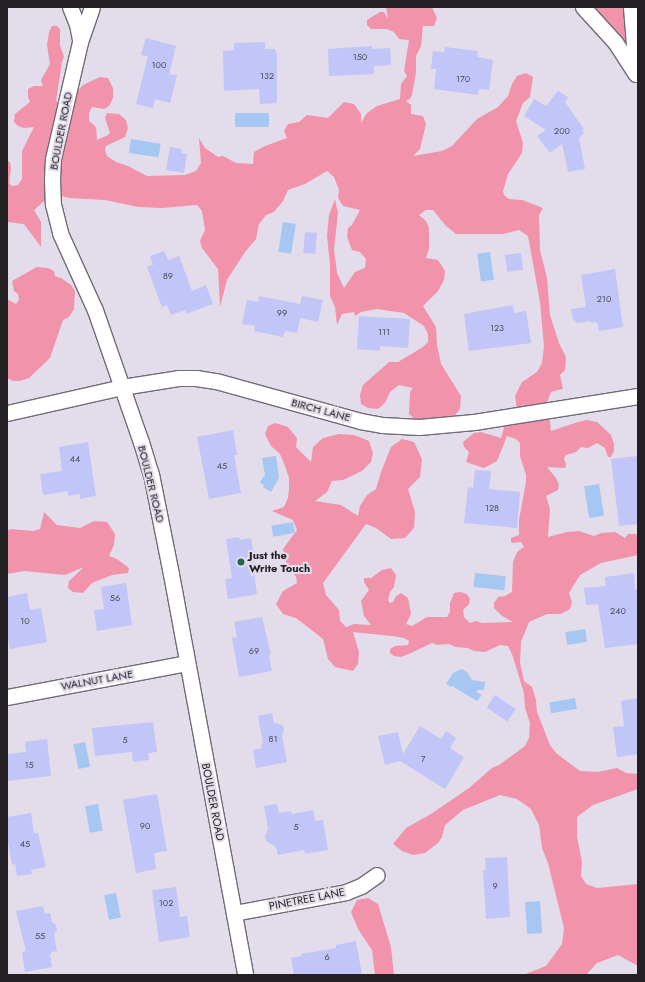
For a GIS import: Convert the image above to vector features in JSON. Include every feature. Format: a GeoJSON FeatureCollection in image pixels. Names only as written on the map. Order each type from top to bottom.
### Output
{"type":"FeatureCollection","features":[{"type":"Feature","properties":{"kind":"street"},"geometry":{"type":"LineString","coordinates":[[70,7],[77,24],[80,42]]}},
{"type":"Feature","properties":{"kind":"street","name":"BOULDER ROAD"},"geometry":{"type":"LineString","coordinates":[[92,7],[80,42],[53,159],[53,204],[60,233],[95,310],[141,442],[152,482],[245,975]]}},
{"type":"Feature","properties":{"kind":"street"},"geometry":{"type":"LineString","coordinates":[[583,7],[616,42],[637,79]]}},
{"type":"Feature","properties":{"kind":"street"},"geometry":{"type":"LineString","coordinates":[[631,7],[637,79]]}},
{"type":"Feature","properties":{"kind":"street","name":"BIRCH LANE"},"geometry":{"type":"LineString","coordinates":[[7,413],[122,387],[161,380],[196,378],[216,381],[360,421],[382,425],[419,427],[474,422],[638,396]]}},
{"type":"Feature","properties":{"kind":"street","name":"WALNUT LANE"},"geometry":{"type":"LineString","coordinates":[[7,697],[187,663]]}},
{"type":"Feature","properties":{"kind":"street","name":"PINETREE LANE"},"geometry":{"type":"LineString","coordinates":[[234,914],[346,892],[361,886],[377,875]]}},
{"type":"Feature","properties":{"kind":"shaded area"},"geometry":{"type":"Polygon","coordinates":[[[386,7],[432,7],[437,18],[434,26],[423,26],[421,46],[416,56],[416,72],[412,95],[410,99],[406,101],[411,105],[411,114],[423,116],[426,124],[420,149],[413,156],[442,151],[452,146],[477,119],[498,107],[508,96],[512,84],[517,76],[526,73],[533,77],[530,97],[523,103],[516,121],[523,143],[522,153],[508,174],[503,191],[504,195],[509,199],[522,200],[543,208],[539,215],[540,250],[547,278],[550,315],[559,343],[566,357],[565,370],[560,375],[563,389],[551,392],[545,408],[545,416],[550,421],[551,431],[586,420],[597,422],[611,435],[614,444],[614,451],[611,457],[608,457],[605,448],[597,443],[588,448],[581,447],[576,452],[566,455],[564,458],[566,465],[565,468],[547,467],[556,478],[559,485],[558,490],[546,496],[550,509],[548,537],[567,532],[579,531],[594,536],[601,533],[615,532],[625,538],[628,534],[635,534],[638,535],[638,555],[601,563],[580,575],[569,593],[572,602],[570,609],[561,614],[547,614],[529,622],[521,642],[520,663],[524,681],[532,687],[536,700],[537,712],[550,745],[556,753],[580,771],[598,772],[617,768],[626,773],[638,774],[638,789],[593,805],[577,817],[577,836],[582,862],[581,876],[586,884],[597,888],[638,884],[638,966],[618,955],[597,963],[586,975],[523,975],[546,966],[562,944],[564,928],[548,863],[542,848],[539,825],[531,809],[517,799],[500,795],[463,810],[445,825],[442,837],[438,843],[425,853],[413,855],[402,851],[393,844],[406,828],[431,814],[469,788],[492,768],[499,765],[525,746],[529,738],[530,723],[525,708],[524,693],[512,654],[508,646],[500,645],[485,652],[456,647],[449,644],[438,645],[432,643],[401,657],[394,656],[390,653],[390,649],[395,646],[408,645],[409,641],[404,638],[353,632],[359,652],[358,664],[353,671],[335,667],[328,659],[323,639],[296,618],[283,614],[276,604],[283,591],[297,583],[296,577],[285,560],[283,549],[297,530],[293,520],[272,511],[284,507],[288,498],[289,489],[289,478],[280,454],[271,446],[265,434],[268,426],[275,423],[288,427],[297,438],[296,447],[311,462],[313,447],[323,438],[339,434],[354,435],[369,441],[373,453],[371,462],[362,471],[343,480],[332,481],[327,492],[315,501],[341,505],[358,516],[360,506],[367,495],[376,489],[391,447],[402,439],[414,442],[422,459],[420,477],[408,489],[415,512],[414,528],[405,538],[391,539],[376,528],[366,524],[323,583],[326,595],[339,610],[340,621],[346,627],[354,624],[371,625],[364,616],[361,601],[369,590],[364,582],[364,578],[371,578],[382,570],[391,568],[396,575],[394,587],[390,592],[388,600],[390,603],[393,602],[396,596],[401,593],[408,598],[411,614],[406,624],[412,626],[427,617],[447,617],[450,612],[450,603],[454,593],[460,592],[467,594],[470,599],[469,604],[463,610],[464,617],[470,623],[476,621],[482,623],[513,622],[502,616],[494,608],[494,603],[498,597],[505,596],[512,592],[513,562],[517,552],[524,547],[521,542],[512,543],[511,541],[511,538],[519,535],[519,520],[526,482],[526,475],[520,456],[520,443],[516,439],[507,436],[497,461],[484,468],[466,462],[469,452],[464,447],[463,442],[474,433],[481,432],[501,438],[505,425],[517,410],[515,396],[522,382],[537,372],[542,363],[544,347],[540,302],[528,236],[519,230],[503,234],[456,234],[446,226],[433,210],[426,210],[419,215],[426,221],[429,228],[429,249],[426,258],[438,260],[445,271],[444,280],[438,291],[423,306],[436,327],[437,345],[441,364],[461,396],[460,409],[451,420],[416,420],[409,414],[410,392],[413,388],[399,385],[390,392],[385,403],[378,409],[368,408],[361,404],[360,395],[363,385],[389,362],[398,362],[423,347],[428,342],[428,334],[424,326],[404,313],[377,309],[361,312],[355,316],[354,312],[342,314],[337,325],[335,307],[330,296],[330,265],[327,236],[329,215],[335,199],[338,213],[334,249],[337,273],[344,288],[355,272],[365,268],[366,259],[360,252],[352,250],[347,237],[348,228],[352,225],[360,210],[343,206],[338,198],[339,190],[334,177],[327,171],[305,184],[288,190],[283,201],[274,212],[266,215],[259,224],[256,239],[245,252],[227,280],[220,307],[218,269],[202,248],[200,241],[205,230],[202,211],[197,205],[162,208],[138,207],[105,200],[69,198],[58,195],[44,201],[34,210],[41,222],[41,247],[24,224],[7,222],[7,161],[10,162],[11,169],[9,183],[12,186],[18,185],[22,179],[22,151],[34,127],[24,128],[18,126],[14,122],[15,114],[30,102],[28,97],[28,89],[34,86],[43,86],[41,80],[50,64],[47,45],[49,32],[52,26],[57,26],[60,29],[60,45],[64,57],[56,101],[61,102],[69,119],[75,94],[83,85],[100,77],[108,78],[113,88],[113,98],[109,106],[104,109],[92,107],[89,113],[89,121],[96,127],[97,140],[110,133],[105,118],[107,113],[119,114],[126,120],[128,128],[125,137],[106,146],[105,150],[107,156],[116,162],[128,166],[147,176],[185,175],[196,171],[201,163],[199,138],[205,148],[218,157],[223,156],[236,163],[253,164],[254,152],[265,146],[287,138],[284,131],[288,124],[299,122],[307,115],[328,118],[344,102],[354,104],[361,114],[361,123],[367,113],[377,106],[400,99],[401,84],[407,76],[404,71],[409,40],[399,39],[394,32],[387,29],[371,29],[367,25],[367,20],[380,12],[384,12],[388,19],[386,7]]]}},
{"type":"Feature","properties":{"kind":"shaded area"},"geometry":{"type":"Polygon","coordinates":[[[583,7],[631,7],[635,65],[583,7]]]}},
{"type":"Feature","properties":{"kind":"shaded area"},"geometry":{"type":"Polygon","coordinates":[[[37,267],[48,268],[54,271],[55,276],[71,285],[75,291],[74,309],[69,317],[63,320],[50,358],[29,378],[20,381],[13,381],[7,378],[7,299],[16,304],[19,300],[18,294],[14,291],[12,281],[37,267]]]}},
{"type":"Feature","properties":{"kind":"shaded area"},"geometry":{"type":"Polygon","coordinates":[[[44,512],[57,525],[80,528],[94,521],[107,522],[115,534],[114,545],[109,556],[117,559],[129,568],[128,573],[112,575],[92,583],[83,593],[73,592],[68,588],[69,581],[84,567],[65,575],[24,571],[7,574],[7,531],[11,529],[33,531],[40,529],[44,512]]]}},
{"type":"Feature","properties":{"kind":"shaded area"},"geometry":{"type":"Polygon","coordinates":[[[368,898],[378,904],[391,947],[394,975],[375,975],[372,950],[358,929],[351,912],[357,900],[368,898]]]}},
{"type":"Feature","properties":{"kind":"water"},"geometry":{"type":"Polygon","coordinates":[[[235,113],[269,113],[269,127],[235,127],[235,113]]]}},
{"type":"Feature","properties":{"kind":"water"},"geometry":{"type":"Polygon","coordinates":[[[131,139],[161,144],[158,158],[129,153],[131,139]]]}},
{"type":"Feature","properties":{"kind":"water"},"geometry":{"type":"Polygon","coordinates":[[[283,222],[296,224],[291,254],[278,252],[283,222]]]}},
{"type":"Feature","properties":{"kind":"water"},"geometry":{"type":"Polygon","coordinates":[[[490,252],[494,280],[481,282],[477,254],[490,252]]]}},
{"type":"Feature","properties":{"kind":"water"},"geometry":{"type":"Polygon","coordinates":[[[276,456],[279,478],[271,492],[263,487],[264,485],[260,482],[265,475],[262,458],[276,456]]]}},
{"type":"Feature","properties":{"kind":"water"},"geometry":{"type":"Polygon","coordinates":[[[599,484],[604,516],[589,518],[584,486],[599,484]]]}},
{"type":"Feature","properties":{"kind":"water"},"geometry":{"type":"Polygon","coordinates":[[[293,522],[295,533],[273,537],[271,526],[293,522]]]}},
{"type":"Feature","properties":{"kind":"water"},"geometry":{"type":"Polygon","coordinates":[[[475,573],[506,576],[504,590],[474,587],[475,573]]]}},
{"type":"Feature","properties":{"kind":"water"},"geometry":{"type":"Polygon","coordinates":[[[585,629],[587,642],[567,645],[565,632],[585,629]]]}},
{"type":"Feature","properties":{"kind":"water"},"geometry":{"type":"Polygon","coordinates":[[[462,669],[467,672],[472,680],[485,682],[484,690],[478,690],[476,692],[482,695],[477,701],[446,684],[453,673],[462,669]]]}},
{"type":"Feature","properties":{"kind":"water"},"geometry":{"type":"Polygon","coordinates":[[[575,698],[577,709],[551,713],[549,703],[575,698]]]}},
{"type":"Feature","properties":{"kind":"water"},"geometry":{"type":"Polygon","coordinates":[[[85,742],[90,766],[78,769],[73,744],[85,742]]]}},
{"type":"Feature","properties":{"kind":"water"},"geometry":{"type":"Polygon","coordinates":[[[98,804],[103,831],[90,833],[85,806],[98,804]]]}},
{"type":"Feature","properties":{"kind":"water"},"geometry":{"type":"Polygon","coordinates":[[[116,893],[121,918],[109,920],[104,895],[116,893]]]}},
{"type":"Feature","properties":{"kind":"water"},"geometry":{"type":"Polygon","coordinates":[[[540,901],[542,933],[527,934],[525,902],[540,901]]]}},
{"type":"Feature","properties":{"kind":"building"},"geometry":{"type":"Polygon","coordinates":[[[146,38],[176,46],[169,74],[177,75],[170,103],[155,99],[153,108],[136,104],[148,56],[141,55],[146,38]]]}},
{"type":"Feature","properties":{"kind":"building"},"geometry":{"type":"Polygon","coordinates":[[[265,42],[265,49],[275,49],[277,55],[277,103],[260,104],[259,89],[224,91],[223,51],[234,50],[234,43],[265,42]]]}},
{"type":"Feature","properties":{"kind":"building"},"geometry":{"type":"Polygon","coordinates":[[[372,46],[372,49],[390,48],[391,65],[374,66],[374,74],[329,76],[328,49],[372,46]]]}},
{"type":"Feature","properties":{"kind":"building"},"geometry":{"type":"Polygon","coordinates":[[[445,47],[478,51],[477,57],[493,60],[489,90],[479,89],[478,95],[434,89],[436,69],[431,69],[433,51],[444,52],[445,47]]]}},
{"type":"Feature","properties":{"kind":"building"},"geometry":{"type":"Polygon","coordinates":[[[558,91],[568,97],[565,102],[584,129],[582,130],[584,133],[579,138],[585,169],[568,172],[562,144],[550,153],[537,136],[546,130],[524,116],[534,99],[546,106],[558,91]]]}},
{"type":"Feature","properties":{"kind":"building"},"geometry":{"type":"Polygon","coordinates":[[[170,147],[182,149],[181,153],[187,154],[184,173],[166,170],[170,147]]]}},
{"type":"Feature","properties":{"kind":"building"},"geometry":{"type":"Polygon","coordinates":[[[305,232],[317,233],[315,254],[303,253],[305,232]]]}},
{"type":"Feature","properties":{"kind":"building"},"geometry":{"type":"Polygon","coordinates":[[[164,251],[168,260],[179,256],[192,291],[206,285],[213,304],[186,314],[185,310],[171,315],[167,305],[162,307],[147,267],[153,265],[150,256],[164,251]]]}},
{"type":"Feature","properties":{"kind":"building"},"geometry":{"type":"Polygon","coordinates":[[[521,253],[523,270],[507,272],[505,255],[521,253]]]}},
{"type":"Feature","properties":{"kind":"building"},"geometry":{"type":"Polygon","coordinates":[[[615,269],[623,327],[599,331],[597,322],[591,323],[591,321],[577,323],[573,319],[571,309],[586,307],[581,275],[615,269]]]}},
{"type":"Feature","properties":{"kind":"building"},"geometry":{"type":"Polygon","coordinates":[[[259,296],[300,304],[302,296],[323,300],[318,322],[300,318],[297,333],[285,331],[283,337],[254,331],[255,326],[242,324],[247,300],[258,302],[259,296]]]}},
{"type":"Feature","properties":{"kind":"building"},"geometry":{"type":"Polygon","coordinates":[[[513,305],[514,313],[526,311],[531,343],[469,351],[464,314],[513,305]]]}},
{"type":"Feature","properties":{"kind":"building"},"geometry":{"type":"Polygon","coordinates":[[[359,316],[410,319],[408,348],[380,346],[380,351],[357,349],[359,316]]]}},
{"type":"Feature","properties":{"kind":"building"},"geometry":{"type":"Polygon","coordinates":[[[233,430],[237,455],[234,455],[241,493],[209,499],[197,437],[233,430]]]}},
{"type":"Feature","properties":{"kind":"building"},"geometry":{"type":"Polygon","coordinates":[[[88,442],[96,496],[80,499],[80,494],[68,496],[68,491],[43,495],[40,474],[62,471],[59,447],[88,442]]]}},
{"type":"Feature","properties":{"kind":"building"},"geometry":{"type":"Polygon","coordinates":[[[638,456],[638,524],[619,526],[611,459],[638,456]]]}},
{"type":"Feature","properties":{"kind":"building"},"geometry":{"type":"Polygon","coordinates":[[[475,470],[491,471],[489,489],[520,492],[517,528],[464,523],[468,487],[473,488],[475,470]]]}},
{"type":"Feature","properties":{"kind":"building"},"geometry":{"type":"Polygon","coordinates":[[[239,537],[240,540],[251,538],[257,572],[254,573],[257,594],[228,599],[225,579],[232,578],[226,539],[239,537]]]}},
{"type":"Feature","properties":{"kind":"building"},"geometry":{"type":"Polygon","coordinates":[[[634,573],[635,590],[638,589],[638,644],[605,648],[598,604],[586,605],[584,588],[606,586],[605,577],[634,573]]]}},
{"type":"Feature","properties":{"kind":"building"},"geometry":{"type":"Polygon","coordinates":[[[126,583],[132,625],[97,631],[94,610],[104,609],[101,587],[126,583]]]}},
{"type":"Feature","properties":{"kind":"building"},"geometry":{"type":"Polygon","coordinates":[[[27,593],[30,610],[41,608],[47,642],[10,649],[7,633],[7,597],[27,593]]]}},
{"type":"Feature","properties":{"kind":"building"},"geometry":{"type":"Polygon","coordinates":[[[262,617],[271,655],[269,655],[272,671],[239,677],[232,638],[237,637],[234,622],[262,617]]]}},
{"type":"Feature","properties":{"kind":"building"},"geometry":{"type":"Polygon","coordinates":[[[495,695],[516,709],[507,721],[487,707],[495,695]]]}},
{"type":"Feature","properties":{"kind":"building"},"geometry":{"type":"Polygon","coordinates":[[[638,698],[638,754],[617,757],[613,727],[624,726],[621,701],[638,698]]]}},
{"type":"Feature","properties":{"kind":"building"},"geometry":{"type":"Polygon","coordinates":[[[272,713],[274,723],[283,725],[284,729],[282,736],[287,762],[256,768],[253,750],[262,748],[261,744],[263,743],[258,716],[272,713]]]}},
{"type":"Feature","properties":{"kind":"building"},"geometry":{"type":"Polygon","coordinates":[[[153,722],[157,752],[148,753],[149,760],[133,762],[132,752],[95,756],[92,728],[153,722]]]}},
{"type":"Feature","properties":{"kind":"building"},"geometry":{"type":"Polygon","coordinates":[[[420,726],[441,739],[446,731],[456,738],[450,748],[464,757],[445,789],[400,761],[385,765],[378,736],[398,732],[403,754],[420,726]]]}},
{"type":"Feature","properties":{"kind":"building"},"geometry":{"type":"Polygon","coordinates":[[[47,739],[51,776],[7,781],[7,754],[26,752],[25,742],[47,739]]]}},
{"type":"Feature","properties":{"kind":"building"},"geometry":{"type":"Polygon","coordinates":[[[157,794],[167,851],[154,853],[156,869],[136,873],[123,800],[157,794]]]}},
{"type":"Feature","properties":{"kind":"building"},"geometry":{"type":"Polygon","coordinates":[[[277,804],[279,813],[291,811],[292,814],[313,810],[315,821],[323,820],[328,850],[305,854],[304,850],[278,855],[276,847],[266,841],[265,837],[268,828],[264,806],[277,804]]]}},
{"type":"Feature","properties":{"kind":"building"},"geometry":{"type":"Polygon","coordinates":[[[31,813],[34,833],[38,833],[46,867],[31,870],[32,874],[17,876],[15,864],[12,865],[7,836],[7,817],[31,813]]]}},
{"type":"Feature","properties":{"kind":"building"},"geometry":{"type":"Polygon","coordinates":[[[507,857],[510,917],[486,919],[483,870],[486,870],[485,858],[507,857]]]}},
{"type":"Feature","properties":{"kind":"building"},"geometry":{"type":"Polygon","coordinates":[[[176,887],[180,917],[187,916],[190,937],[159,942],[152,890],[176,887]]]}},
{"type":"Feature","properties":{"kind":"building"},"geometry":{"type":"Polygon","coordinates":[[[43,906],[45,914],[50,913],[52,922],[56,925],[57,930],[54,934],[57,951],[52,952],[50,955],[52,967],[25,972],[22,952],[26,951],[16,911],[43,906]]]}},
{"type":"Feature","properties":{"kind":"building"},"geometry":{"type":"Polygon","coordinates":[[[356,941],[362,975],[294,975],[291,958],[301,956],[301,954],[336,948],[336,945],[356,941]]]}},
{"type":"Feature","properties":{"kind":"place","name":"Just the Write Touch"},"geometry":{"type":"Point","coordinates":[241,562]}}]}
